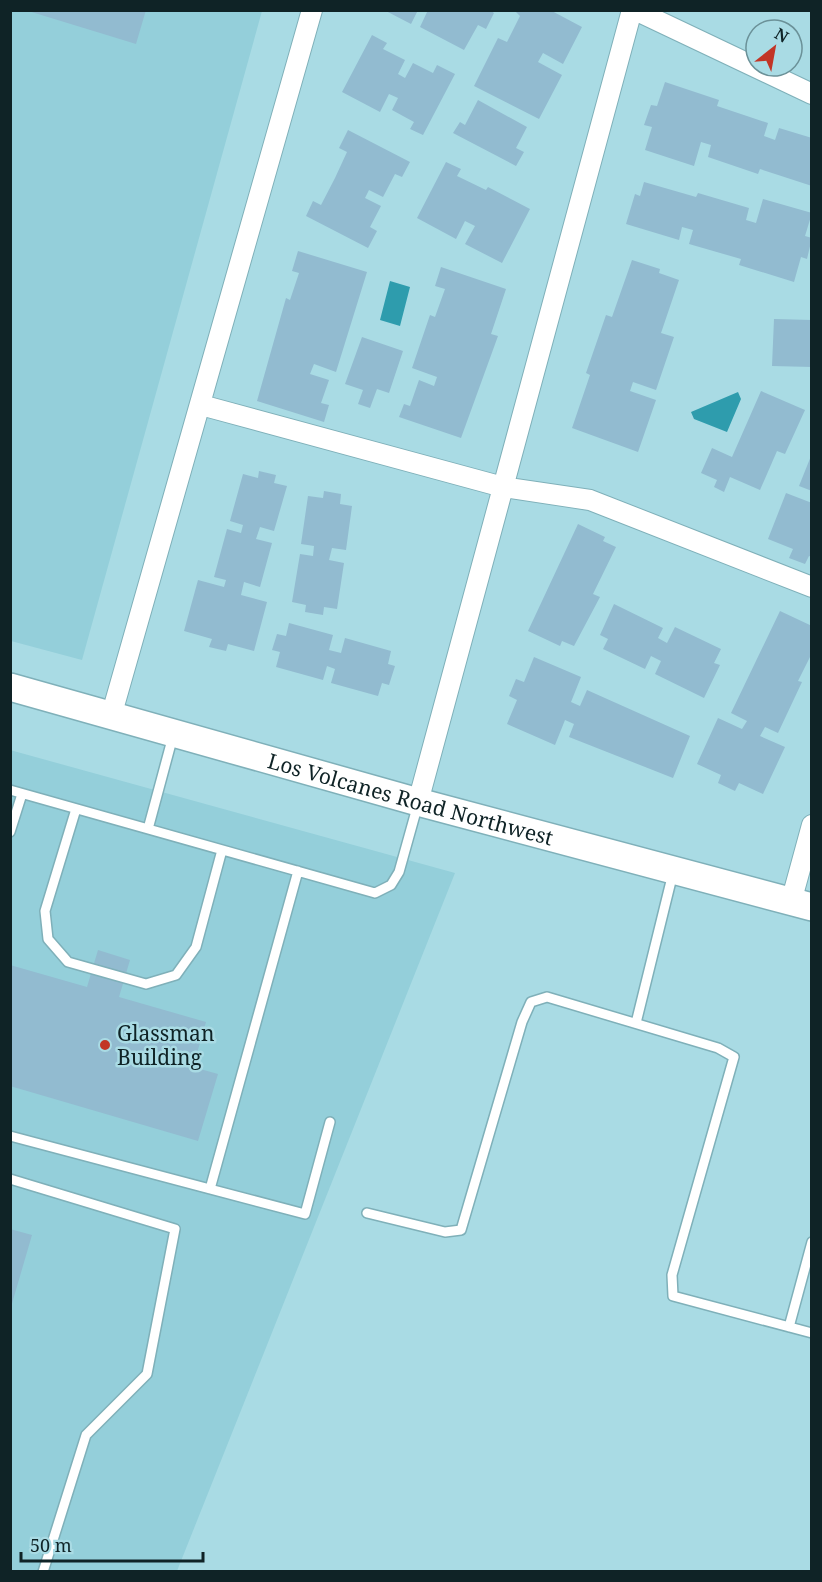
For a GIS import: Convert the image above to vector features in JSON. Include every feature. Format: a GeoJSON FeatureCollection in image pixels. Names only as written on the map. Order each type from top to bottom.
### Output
{"type":"FeatureCollection","features":[{"type":"Feature","properties":{"kind":"street"},"geometry":{"type":"LineString","coordinates":[[112,713],[312,10]]}},
{"type":"Feature","properties":{"kind":"street"},"geometry":{"type":"LineString","coordinates":[[418,802],[633,10],[812,94]]}},
{"type":"Feature","properties":{"kind":"street"},"geometry":{"type":"LineString","coordinates":[[201,405],[503,487],[590,500],[812,587]]}},
{"type":"Feature","properties":{"kind":"street","name":"Los Volcanes Road Northwest"},"geometry":{"type":"LineString","coordinates":[[10,687],[112,713],[418,802],[801,905]]}},
{"type":"Feature","properties":{"kind":"street"},"geometry":{"type":"LineString","coordinates":[[801,905],[812,825]]}},
{"type":"Feature","properties":{"kind":"lane"},"geometry":{"type":"LineString","coordinates":[[148,829],[175,732]]}},
{"type":"Feature","properties":{"kind":"lane"},"geometry":{"type":"LineString","coordinates":[[10,790],[375,893],[391,885],[399,872],[418,802]]}},
{"type":"Feature","properties":{"kind":"lane"},"geometry":{"type":"LineString","coordinates":[[10,832],[22,794]]}},
{"type":"Feature","properties":{"kind":"lane"},"geometry":{"type":"LineString","coordinates":[[76,809],[45,911],[48,939],[68,962],[146,984],[176,975],[196,947],[222,850]]}},
{"type":"Feature","properties":{"kind":"lane"},"geometry":{"type":"LineString","coordinates":[[636,1023],[674,870]]}},
{"type":"Feature","properties":{"kind":"lane"},"geometry":{"type":"LineString","coordinates":[[210,1189],[298,871]]}},
{"type":"Feature","properties":{"kind":"lane"},"geometry":{"type":"LineString","coordinates":[[367,1213],[445,1232],[461,1230],[522,1022],[531,1002],[547,997],[718,1048],[734,1057],[672,1275],[673,1296],[812,1333]]}},
{"type":"Feature","properties":{"kind":"lane"},"geometry":{"type":"LineString","coordinates":[[10,1136],[305,1214],[330,1122]]}},
{"type":"Feature","properties":{"kind":"lane"},"geometry":{"type":"LineString","coordinates":[[10,1179],[175,1229],[147,1374],[86,1435],[43,1572]]}},
{"type":"Feature","properties":{"kind":"lane"},"geometry":{"type":"LineString","coordinates":[[789,1327],[812,1242]]}},
{"type":"Feature","properties":{"kind":"shaded area"},"geometry":{"type":"Polygon","coordinates":[[[10,11],[262,11],[82,660],[11,641],[10,11]]]}},
{"type":"Feature","properties":{"kind":"shaded area"},"geometry":{"type":"Polygon","coordinates":[[[390,281],[410,287],[400,326],[380,320],[390,281]]]}},
{"type":"Feature","properties":{"kind":"shaded area"},"geometry":{"type":"Polygon","coordinates":[[[738,392],[741,399],[727,432],[694,419],[691,412],[738,392]]]}},
{"type":"Feature","properties":{"kind":"shaded area"},"geometry":{"type":"Polygon","coordinates":[[[10,750],[455,873],[177,1571],[11,1571],[10,750]]]}},
{"type":"Feature","properties":{"kind":"building"},"geometry":{"type":"Polygon","coordinates":[[[25,10],[146,10],[136,44],[25,10]]]}},
{"type":"Feature","properties":{"kind":"building"},"geometry":{"type":"Polygon","coordinates":[[[384,10],[418,10],[411,24],[384,10]]]}},
{"type":"Feature","properties":{"kind":"building"},"geometry":{"type":"Polygon","coordinates":[[[428,10],[490,10],[494,13],[486,29],[478,25],[464,50],[420,27],[428,10]]]}},
{"type":"Feature","properties":{"kind":"building"},"geometry":{"type":"Polygon","coordinates":[[[514,10],[550,10],[582,27],[563,64],[543,53],[538,62],[562,75],[539,119],[474,86],[498,38],[507,42],[520,16],[514,10]]]}},
{"type":"Feature","properties":{"kind":"building"},"geometry":{"type":"Polygon","coordinates":[[[372,35],[387,43],[383,49],[405,60],[398,74],[405,78],[413,63],[433,73],[437,65],[455,74],[423,135],[410,129],[414,122],[392,110],[398,98],[389,94],[380,112],[342,92],[372,35]]]}},
{"type":"Feature","properties":{"kind":"building"},"geometry":{"type":"Polygon","coordinates":[[[665,82],[719,100],[717,106],[768,123],[764,136],[775,140],[779,128],[812,138],[812,186],[760,169],[758,174],[708,157],[711,145],[701,142],[694,166],[645,150],[652,127],[644,125],[651,105],[657,106],[665,82]]]}},
{"type":"Feature","properties":{"kind":"building"},"geometry":{"type":"Polygon","coordinates":[[[478,100],[527,127],[516,148],[524,152],[516,166],[453,133],[460,122],[465,125],[478,100]]]}},
{"type":"Feature","properties":{"kind":"building"},"geometry":{"type":"Polygon","coordinates":[[[348,130],[410,162],[402,177],[395,174],[383,197],[369,190],[365,198],[381,206],[370,227],[377,231],[368,248],[306,216],[313,201],[321,205],[335,178],[347,152],[339,148],[348,130]]]}},
{"type":"Feature","properties":{"kind":"building"},"geometry":{"type":"Polygon","coordinates":[[[446,162],[461,169],[457,176],[486,190],[488,187],[530,209],[502,263],[465,244],[475,226],[465,221],[456,239],[417,218],[446,162]]]}},
{"type":"Feature","properties":{"kind":"building"},"geometry":{"type":"Polygon","coordinates":[[[644,182],[696,197],[698,193],[749,208],[746,220],[756,223],[763,199],[812,213],[805,236],[812,238],[807,259],[801,257],[794,282],[739,265],[741,259],[689,244],[693,230],[682,227],[679,240],[626,224],[635,194],[640,196],[644,182]]]}},
{"type":"Feature","properties":{"kind":"building"},"geometry":{"type":"Polygon","coordinates":[[[298,251],[367,272],[336,372],[314,364],[310,374],[329,380],[321,403],[329,405],[324,422],[257,401],[286,298],[290,300],[299,273],[292,271],[298,251]]]}},
{"type":"Feature","properties":{"kind":"building"},"geometry":{"type":"Polygon","coordinates":[[[632,260],[660,269],[659,273],[679,280],[661,333],[674,337],[656,390],[633,382],[630,391],[656,400],[638,452],[572,428],[590,375],[586,373],[606,315],[612,317],[632,260]]]}},
{"type":"Feature","properties":{"kind":"building"},"geometry":{"type":"Polygon","coordinates":[[[441,267],[506,289],[491,334],[498,336],[461,438],[399,417],[404,404],[410,406],[419,380],[434,386],[437,377],[412,368],[430,315],[435,317],[445,289],[435,286],[441,267]]]}},
{"type":"Feature","properties":{"kind":"building"},"geometry":{"type":"Polygon","coordinates":[[[774,319],[812,320],[812,367],[772,366],[774,319]]]}},
{"type":"Feature","properties":{"kind":"building"},"geometry":{"type":"Polygon","coordinates":[[[362,337],[403,351],[389,393],[377,389],[370,408],[358,404],[363,390],[345,384],[362,337]]]}},
{"type":"Feature","properties":{"kind":"building"},"geometry":{"type":"Polygon","coordinates":[[[761,391],[805,410],[785,454],[777,451],[760,490],[730,477],[724,492],[714,487],[717,480],[701,473],[712,448],[732,457],[761,391]]]}},
{"type":"Feature","properties":{"kind":"building"},"geometry":{"type":"Polygon","coordinates":[[[812,456],[812,491],[799,486],[812,456]]]}},
{"type":"Feature","properties":{"kind":"building"},"geometry":{"type":"Polygon","coordinates":[[[259,471],[276,475],[274,483],[287,486],[274,531],[260,527],[256,539],[272,543],[260,587],[244,582],[241,595],[267,602],[254,651],[228,644],[226,651],[209,647],[212,639],[184,631],[198,580],[224,587],[226,580],[214,577],[227,529],[241,533],[243,525],[230,521],[243,474],[258,478],[259,471]]]}},
{"type":"Feature","properties":{"kind":"building"},"geometry":{"type":"Polygon","coordinates":[[[324,491],[341,494],[340,504],[352,506],[346,550],[332,548],[329,560],[344,563],[337,609],[324,607],[323,615],[305,612],[306,605],[292,602],[300,554],[313,556],[314,546],[301,544],[308,496],[323,498],[324,491]]]}},
{"type":"Feature","properties":{"kind":"building"},"geometry":{"type":"Polygon","coordinates":[[[786,493],[812,503],[812,557],[809,556],[805,564],[789,558],[793,549],[768,539],[786,493]]]}},
{"type":"Feature","properties":{"kind":"building"},"geometry":{"type":"Polygon","coordinates":[[[578,524],[605,537],[603,541],[616,547],[593,594],[600,597],[574,646],[562,641],[560,646],[528,631],[578,524]]]}},
{"type":"Feature","properties":{"kind":"building"},"geometry":{"type":"Polygon","coordinates":[[[614,604],[663,628],[658,638],[667,643],[675,627],[721,649],[714,663],[720,665],[704,698],[655,674],[661,661],[651,656],[645,669],[603,649],[608,639],[600,635],[614,604]]]}},
{"type":"Feature","properties":{"kind":"building"},"geometry":{"type":"Polygon","coordinates":[[[780,611],[812,626],[812,653],[798,681],[802,682],[778,733],[765,727],[760,736],[785,747],[763,794],[739,783],[735,791],[718,783],[721,775],[697,764],[718,718],[742,729],[747,721],[731,713],[780,611]]]}},
{"type":"Feature","properties":{"kind":"building"},"geometry":{"type":"Polygon","coordinates":[[[289,623],[333,635],[329,650],[341,653],[345,638],[391,651],[388,664],[395,666],[389,685],[382,683],[378,696],[331,683],[335,669],[327,666],[323,680],[276,667],[280,652],[272,650],[277,634],[286,636],[289,623]]]}},
{"type":"Feature","properties":{"kind":"building"},"geometry":{"type":"Polygon","coordinates":[[[534,657],[581,677],[571,702],[580,706],[587,690],[690,736],[673,778],[569,737],[574,724],[565,720],[555,745],[507,724],[517,700],[509,696],[516,679],[524,682],[534,657]]]}},
{"type":"Feature","properties":{"kind":"building","name":"Glassman Building"},"geometry":{"type":"Polygon","coordinates":[[[98,950],[130,960],[119,997],[206,1022],[193,1067],[218,1074],[198,1141],[10,1086],[10,965],[87,987],[98,950]]]}},
{"type":"Feature","properties":{"kind":"building"},"geometry":{"type":"Polygon","coordinates":[[[10,1229],[32,1235],[11,1307],[10,1306],[10,1229]]]}},
{"type":"Feature","properties":{"kind":"place","name":"Glassman Building"},"geometry":{"type":"Point","coordinates":[105,1045]}}]}
